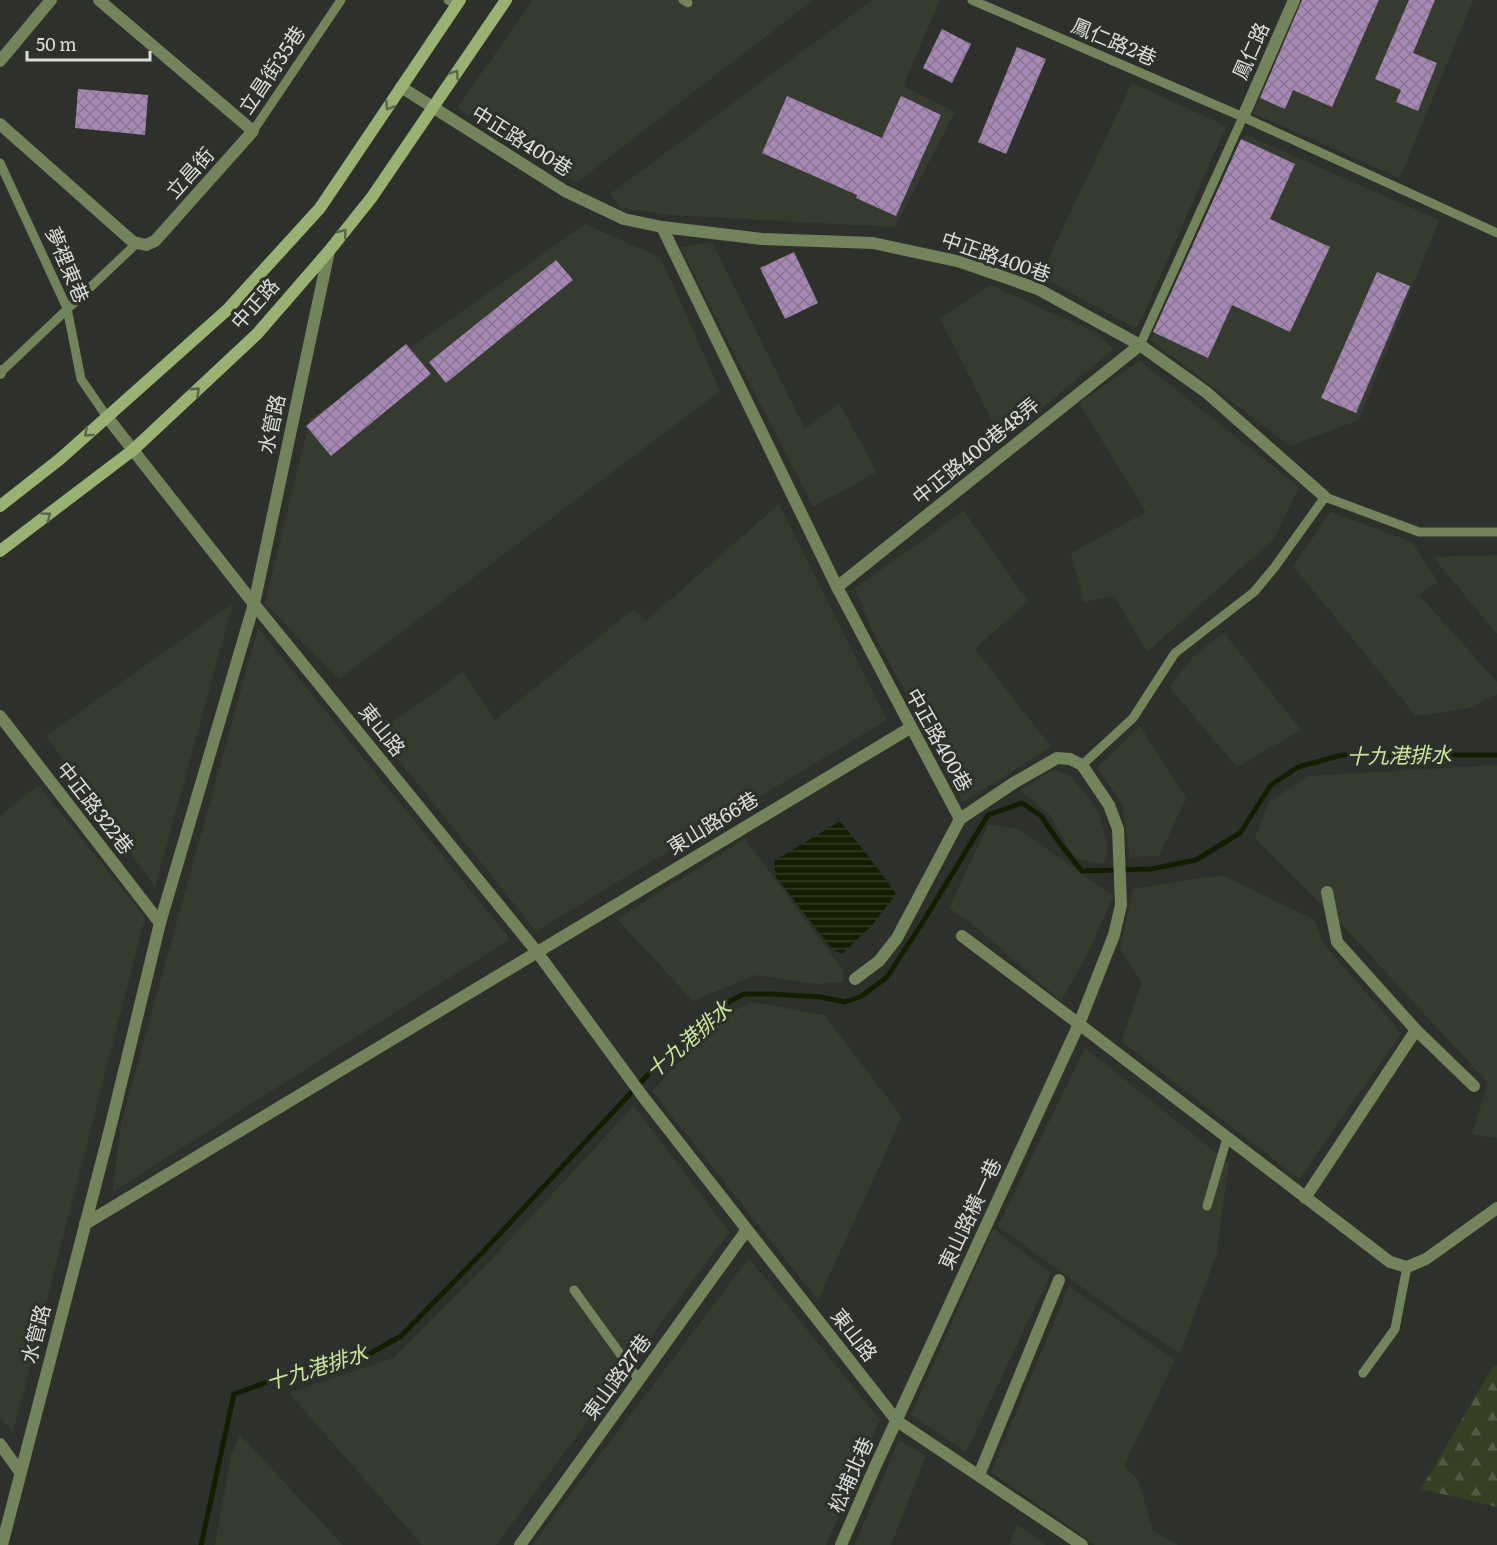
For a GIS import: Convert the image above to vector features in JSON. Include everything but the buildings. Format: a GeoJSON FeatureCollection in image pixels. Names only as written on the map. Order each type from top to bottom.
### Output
{"type":"FeatureCollection","features":[{"type":"Feature","properties":{"kind":"main road","name":"中正路"},"geometry":{"type":"LineString","coordinates":[[0,551],[134,450],[257,334],[372,197],[506,0]]}},
{"type":"Feature","properties":{"kind":"main road","name":"中正路"},"geometry":{"type":"LineString","coordinates":[[0,506],[60,459],[227,310],[320,208],[455,2]]}},
{"type":"Feature","properties":{"kind":"street"},"geometry":{"type":"LineString","coordinates":[[0,61],[51,0]]}},
{"type":"Feature","properties":{"kind":"street"},"geometry":{"type":"LineString","coordinates":[[99,0],[253,131]]}},
{"type":"Feature","properties":{"kind":"street","name":"鳳仁路"},"geometry":{"type":"LineString","coordinates":[[1243,117],[1294,0]]}},
{"type":"Feature","properties":{"kind":"street","name":"中正路400巷"},"geometry":{"type":"LineString","coordinates":[[401,87],[498,151],[565,191],[624,219],[662,227],[762,239],[873,243],[961,262],[1038,289],[1140,345],[1206,392],[1325,497]]}},
{"type":"Feature","properties":{"kind":"street"},"geometry":{"type":"LineString","coordinates":[[0,124],[136,243]]}},
{"type":"Feature","properties":{"kind":"street","name":"立昌街"},"geometry":{"type":"LineString","coordinates":[[136,243],[146,245],[155,241],[253,131]]}},
{"type":"Feature","properties":{"kind":"street","name":"中正路400巷"},"geometry":{"type":"LineString","coordinates":[[662,227],[837,587],[960,819]]}},
{"type":"Feature","properties":{"kind":"street","name":"水管路"},"geometry":{"type":"LineString","coordinates":[[2,1545],[3,1527],[20,1472],[109,1133],[160,923],[254,604],[328,251]]}},
{"type":"Feature","properties":{"kind":"street","name":"中正路400巷48弄"},"geometry":{"type":"LineString","coordinates":[[837,587],[1140,345]]}},
{"type":"Feature","properties":{"kind":"street","name":"東山路"},"geometry":{"type":"LineString","coordinates":[[107,417],[254,604],[537,952],[623,1071],[897,1421],[1082,1545]]}},
{"type":"Feature","properties":{"kind":"street","name":"中正路322巷"},"geometry":{"type":"LineString","coordinates":[[0,716],[160,923]]}},
{"type":"Feature","properties":{"kind":"street","name":"東山路66巷"},"geometry":{"type":"LineString","coordinates":[[85,1224],[910,728]]}},
{"type":"Feature","properties":{"kind":"street"},"geometry":{"type":"LineString","coordinates":[[855,979],[879,961],[897,938],[960,819],[1012,784],[1057,758],[1070,759],[1082,765]]}},
{"type":"Feature","properties":{"kind":"street","name":"東山路橫一巷"},"geometry":{"type":"LineString","coordinates":[[897,1421],[1079,1023],[1114,935],[1122,905],[1118,829],[1109,805],[1082,765]]}},
{"type":"Feature","properties":{"kind":"street"},"geometry":{"type":"LineString","coordinates":[[1327,892],[1337,942],[1416,1030],[1474,1086]]}},
{"type":"Feature","properties":{"kind":"street"},"geometry":{"type":"LineString","coordinates":[[962,936],[1390,1262],[1407,1267],[1426,1259],[1495,1213]]}},
{"type":"Feature","properties":{"kind":"street"},"geometry":{"type":"LineString","coordinates":[[1305,1197],[1416,1030]]}},
{"type":"Feature","properties":{"kind":"street","name":"東山路27巷"},"geometry":{"type":"LineString","coordinates":[[520,1545],[746,1231]]}},
{"type":"Feature","properties":{"kind":"street"},"geometry":{"type":"LineString","coordinates":[[979,1475],[1059,1280]]}},
{"type":"Feature","properties":{"kind":"street","name":"松埔北巷"},"geometry":{"type":"LineString","coordinates":[[841,1545],[897,1421]]}},
{"type":"Feature","properties":{"kind":"street"},"geometry":{"type":"LineString","coordinates":[[0,1444],[20,1472]]}},
{"type":"Feature","properties":{"kind":"lane","name":"立昌街35巷"},"geometry":{"type":"LineString","coordinates":[[253,131],[341,0]]}},
{"type":"Feature","properties":{"kind":"lane","name":"鳳仁路2巷"},"geometry":{"type":"LineString","coordinates":[[972,0],[1243,117],[1497,233]]}},
{"type":"Feature","properties":{"kind":"lane"},"geometry":{"type":"LineString","coordinates":[[1140,345],[1243,117]]}},
{"type":"Feature","properties":{"kind":"lane","name":"夢裡東巷"},"geometry":{"type":"LineString","coordinates":[[0,163],[67,308],[81,380],[107,417]]}},
{"type":"Feature","properties":{"kind":"lane"},"geometry":{"type":"LineString","coordinates":[[0,372],[136,243]]}},
{"type":"Feature","properties":{"kind":"lane"},"geometry":{"type":"LineString","coordinates":[[1082,765],[1133,718],[1175,653],[1254,592],[1325,497],[1419,532],[1497,532]]}},
{"type":"Feature","properties":{"kind":"lane"},"geometry":{"type":"LineString","coordinates":[[1207,1206],[1227,1138]]}},
{"type":"Feature","properties":{"kind":"lane"},"geometry":{"type":"LineString","coordinates":[[1363,1373],[1395,1329],[1407,1267]]}},
{"type":"Feature","properties":{"kind":"lane"},"geometry":{"type":"LineString","coordinates":[[574,1290],[639,1380]]}},
{"type":"Feature","properties":{"kind":"shaded area"},"geometry":{"type":"Polygon","coordinates":[[[533,0],[813,0],[576,183],[457,108],[533,0]]]}},
{"type":"Feature","properties":{"kind":"shaded area"},"geometry":{"type":"Polygon","coordinates":[[[872,0],[940,0],[903,86],[955,112],[895,227],[670,215],[621,208],[610,194],[872,0]]]}},
{"type":"Feature","properties":{"kind":"shaded area"},"geometry":{"type":"Polygon","coordinates":[[[1304,0],[1473,0],[1400,178],[1253,113],[1304,0]]]}},
{"type":"Feature","properties":{"kind":"shaded area"},"geometry":{"type":"Polygon","coordinates":[[[1132,83],[1226,126],[1137,329],[1040,276],[1132,83]]]}},
{"type":"Feature","properties":{"kind":"shaded area"},"geometry":{"type":"Polygon","coordinates":[[[1246,135],[1439,220],[1359,420],[1290,446],[1151,340],[1246,135]]]}},
{"type":"Feature","properties":{"kind":"shaded area"},"geometry":{"type":"Polygon","coordinates":[[[585,224],[661,258],[720,391],[339,679],[265,603],[310,419],[585,224]]]}},
{"type":"Feature","properties":{"kind":"shaded area"},"geometry":{"type":"Polygon","coordinates":[[[712,242],[805,429],[839,403],[877,472],[813,507],[680,247],[712,242]]]}},
{"type":"Feature","properties":{"kind":"shaded area"},"geometry":{"type":"Polygon","coordinates":[[[990,285],[1095,332],[1114,349],[1002,440],[940,319],[990,285]]]}},
{"type":"Feature","properties":{"kind":"shaded area"},"geometry":{"type":"Polygon","coordinates":[[[1140,361],[1299,487],[1274,539],[1147,652],[1114,596],[1084,602],[1071,553],[1146,512],[1079,403],[1140,361]]]}},
{"type":"Feature","properties":{"kind":"shaded area"},"geometry":{"type":"Polygon","coordinates":[[[779,504],[887,720],[536,931],[377,733],[463,672],[495,720],[634,609],[646,621],[779,504]]]}},
{"type":"Feature","properties":{"kind":"shaded area"},"geometry":{"type":"Polygon","coordinates":[[[964,511],[1028,601],[975,649],[1051,747],[963,802],[871,628],[855,588],[964,511]]]}},
{"type":"Feature","properties":{"kind":"shaded area"},"geometry":{"type":"Polygon","coordinates":[[[1331,512],[1412,542],[1438,582],[1419,595],[1497,682],[1497,694],[1469,708],[1416,716],[1293,566],[1331,512]]]}},
{"type":"Feature","properties":{"kind":"shaded area"},"geometry":{"type":"Polygon","coordinates":[[[1497,555],[1497,634],[1433,557],[1497,555]]]}},
{"type":"Feature","properties":{"kind":"shaded area"},"geometry":{"type":"Polygon","coordinates":[[[233,603],[155,887],[46,736],[233,603]]]}},
{"type":"Feature","properties":{"kind":"shaded area"},"geometry":{"type":"Polygon","coordinates":[[[258,628],[510,939],[113,1192],[121,1124],[258,628]]]}},
{"type":"Feature","properties":{"kind":"shaded area"},"geometry":{"type":"Polygon","coordinates":[[[1224,633],[1301,730],[1237,767],[1169,687],[1194,656],[1224,633]]]}},
{"type":"Feature","properties":{"kind":"shaded area"},"geometry":{"type":"Polygon","coordinates":[[[1140,726],[1186,798],[1159,856],[1130,857],[1122,803],[1097,768],[1140,726]]]}},
{"type":"Feature","properties":{"kind":"shaded area"},"geometry":{"type":"Polygon","coordinates":[[[1497,765],[1497,1138],[1472,1134],[1488,1083],[1344,927],[1255,838],[1269,802],[1308,776],[1497,765]]]}},
{"type":"Feature","properties":{"kind":"shaded area"},"geometry":{"type":"Polygon","coordinates":[[[1052,770],[1070,775],[1099,811],[1108,848],[1104,864],[1077,859],[1068,848],[1049,814],[1020,791],[1052,770]]]}},
{"type":"Feature","properties":{"kind":"shaded area"},"geometry":{"type":"Polygon","coordinates":[[[38,785],[145,917],[13,1433],[0,1417],[0,816],[38,785]]]}},
{"type":"Feature","properties":{"kind":"shaded area"},"geometry":{"type":"Polygon","coordinates":[[[840,821],[896,894],[873,924],[842,954],[831,948],[776,877],[774,861],[840,821]]]}},
{"type":"Feature","properties":{"kind":"shaded area"},"geometry":{"type":"Polygon","coordinates":[[[988,825],[1017,828],[1113,896],[1087,955],[1061,1001],[970,922],[949,908],[988,825]]]}},
{"type":"Feature","properties":{"kind":"shaded area"},"geometry":{"type":"Polygon","coordinates":[[[745,839],[843,970],[843,982],[817,984],[755,975],[693,1001],[617,919],[745,839]]]}},
{"type":"Feature","properties":{"kind":"shaded area"},"geometry":{"type":"Polygon","coordinates":[[[1222,875],[1315,920],[1323,943],[1398,1029],[1400,1035],[1299,1179],[1121,1041],[1142,983],[1120,949],[1133,889],[1222,875]]]}},
{"type":"Feature","properties":{"kind":"shaded area"},"geometry":{"type":"Polygon","coordinates":[[[750,1002],[824,1015],[902,1117],[818,1300],[652,1091],[720,1019],[750,1002]]]}},
{"type":"Feature","properties":{"kind":"shaded area"},"geometry":{"type":"Polygon","coordinates":[[[1085,1048],[1229,1163],[1216,1256],[1180,1353],[1120,1315],[998,1226],[1085,1048]]]}},
{"type":"Feature","properties":{"kind":"shaded area"},"geometry":{"type":"Polygon","coordinates":[[[634,1106],[729,1232],[496,1545],[422,1545],[289,1393],[393,1358],[493,1258],[634,1106]]]}},
{"type":"Feature","properties":{"kind":"shaded area"},"geometry":{"type":"Polygon","coordinates":[[[993,1229],[1051,1273],[966,1452],[911,1415],[993,1229]]]}},
{"type":"Feature","properties":{"kind":"shaded area"},"geometry":{"type":"Polygon","coordinates":[[[749,1258],[880,1420],[826,1545],[532,1545],[749,1258]]]}},
{"type":"Feature","properties":{"kind":"shaded area"},"geometry":{"type":"Polygon","coordinates":[[[1069,1286],[1175,1360],[1124,1466],[1138,1480],[1153,1531],[1178,1545],[1095,1545],[991,1472],[1069,1286]]]}},
{"type":"Feature","properties":{"kind":"shaded area"},"geometry":{"type":"Polygon","coordinates":[[[240,1435],[343,1545],[215,1545],[231,1456],[240,1435]]]}},
{"type":"Feature","properties":{"kind":"shaded area"},"geometry":{"type":"Polygon","coordinates":[[[899,1440],[926,1456],[891,1545],[855,1545],[899,1440]]]}},
{"type":"Feature","properties":{"kind":"shaded area"},"geometry":{"type":"Polygon","coordinates":[[[1017,1524],[1046,1545],[1009,1545],[1017,1524]]]}},
{"type":"Feature","properties":{"kind":"green space"},"geometry":{"type":"Polygon","coordinates":[[[1494,1365],[1497,1366],[1497,1507],[1421,1489],[1494,1365]]]}},
{"type":"Feature","properties":{"kind":"waterway","name":"十九港排水"},"geometry":{"type":"LineString","coordinates":[[201,1545],[234,1394],[317,1364],[362,1358],[401,1336],[480,1255],[656,1066],[724,1004],[744,994],[821,997],[845,1002],[862,996],[887,977],[988,815],[1022,803],[1041,816],[1082,871],[1151,869],[1196,860],[1240,833],[1271,785],[1298,767],[1342,755],[1497,755]]}}]}
